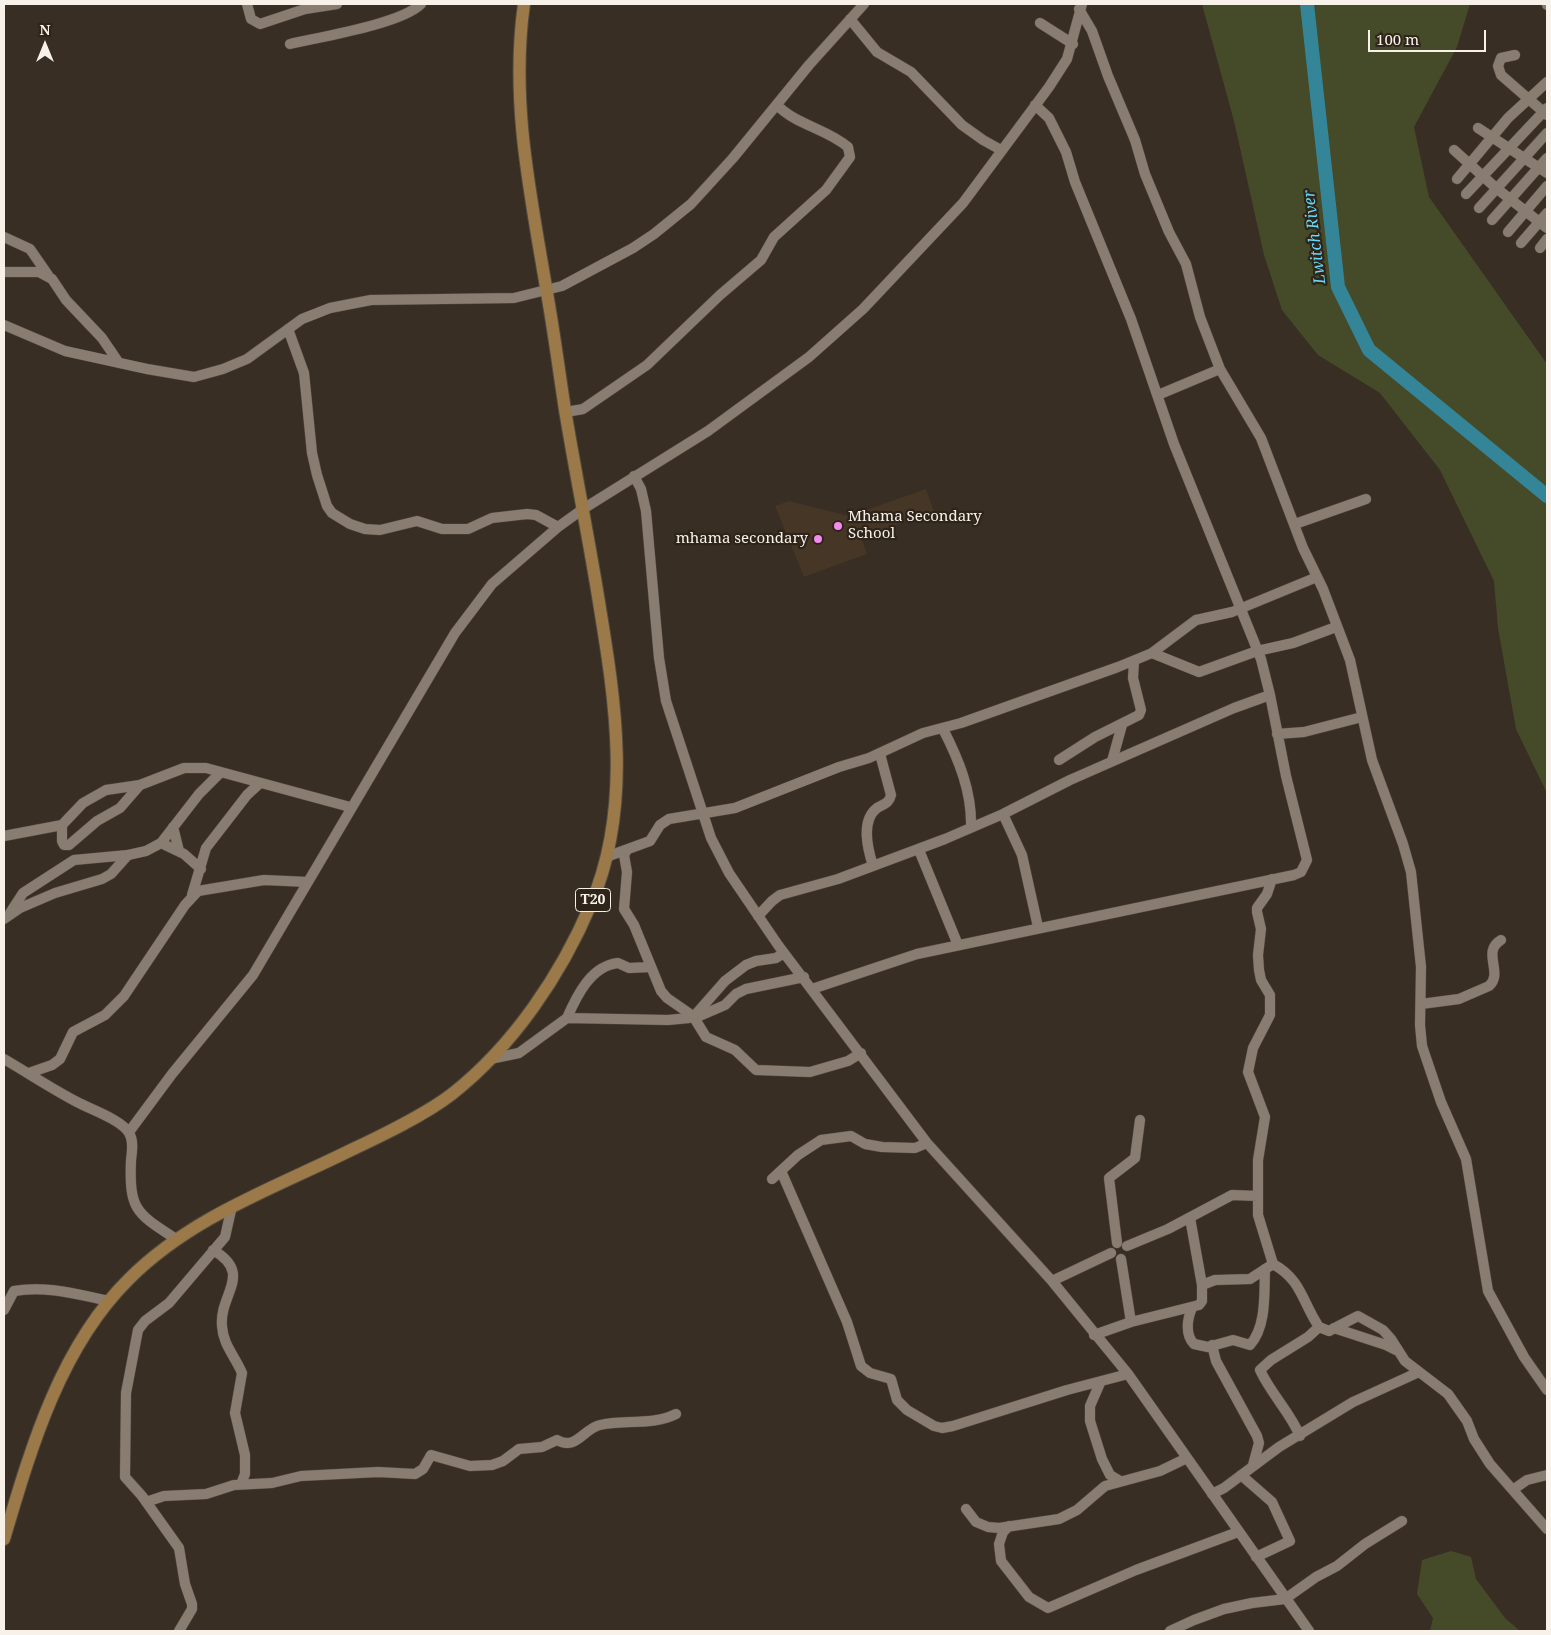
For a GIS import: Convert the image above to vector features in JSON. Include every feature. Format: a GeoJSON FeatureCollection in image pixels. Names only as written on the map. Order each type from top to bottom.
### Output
{"type":"FeatureCollection","features":[{"type":"Feature","properties":{"kind":"main road","name":"T20"},"geometry":{"type":"LineString","coordinates":[[4,1538],[50,1404],[90,1325],[127,1281],[176,1239],[232,1206],[348,1152],[450,1096],[490,1059],[527,1016],[556,971],[591,905],[606,857],[615,806],[618,749],[608,655],[528,178],[519,98],[518,57],[524,4]]}},
{"type":"Feature","properties":{"kind":"street"},"geometry":{"type":"LineString","coordinates":[[247,4],[251,19],[260,24],[305,9],[337,4]]}},
{"type":"Feature","properties":{"kind":"street"},"geometry":{"type":"LineString","coordinates":[[290,44],[382,22],[407,13],[421,4]]}},
{"type":"Feature","properties":{"kind":"street"},"geometry":{"type":"LineString","coordinates":[[4,325],[65,351],[184,377],[202,376],[247,359],[288,329],[314,313],[349,303],[392,299],[514,298],[547,291],[579,277],[626,252],[678,216],[715,179],[778,106],[809,65],[864,4]]}},
{"type":"Feature","properties":{"kind":"street"},"geometry":{"type":"LineString","coordinates":[[129,1132],[172,1074],[251,977],[350,807],[455,633],[476,602],[511,566],[558,527],[634,476],[708,430],[797,367],[830,340],[863,309],[948,220],[1062,68],[1073,44],[1080,7]]}},
{"type":"Feature","properties":{"kind":"street"},"geometry":{"type":"LineString","coordinates":[[1080,7],[1092,32],[1135,140],[1145,174],[1169,232],[1186,264],[1203,325],[1220,369],[1262,438],[1356,679],[1362,717],[1379,784],[1403,844],[1411,872],[1421,967],[1422,1046],[1441,1102],[1466,1160],[1488,1291],[1524,1357],[1547,1390]]}},
{"type":"Feature","properties":{"kind":"street"},"geometry":{"type":"LineString","coordinates":[[850,19],[882,57],[910,72],[962,125],[1001,150]]}},
{"type":"Feature","properties":{"kind":"street"},"geometry":{"type":"LineString","coordinates":[[1040,23],[1073,44]]}},
{"type":"Feature","properties":{"kind":"street"},"geometry":{"type":"LineString","coordinates":[[1466,194],[1546,112],[1501,75],[1498,66],[1501,58],[1515,55]]}},
{"type":"Feature","properties":{"kind":"street"},"geometry":{"type":"LineString","coordinates":[[1457,179],[1493,139],[1508,118],[1547,82]]}},
{"type":"Feature","properties":{"kind":"street"},"geometry":{"type":"LineString","coordinates":[[812,988],[887,962],[958,945],[1301,872],[1307,860],[1270,695],[1257,651],[1174,444],[1132,319],[1078,190],[1066,152],[1049,118],[1035,105]]}},
{"type":"Feature","properties":{"kind":"street"},"geometry":{"type":"LineString","coordinates":[[566,412],[583,410],[642,370],[720,295],[761,260],[774,237],[833,183],[850,157],[848,147],[805,122],[791,118],[778,106]]}},
{"type":"Feature","properties":{"kind":"street"},"geometry":{"type":"LineString","coordinates":[[1478,128],[1543,170]]}},
{"type":"Feature","properties":{"kind":"street"},"geometry":{"type":"LineString","coordinates":[[1479,208],[1547,133]]}},
{"type":"Feature","properties":{"kind":"street"},"geometry":{"type":"LineString","coordinates":[[1454,150],[1484,175],[1496,188],[1511,198],[1543,226]]}},
{"type":"Feature","properties":{"kind":"street"},"geometry":{"type":"LineString","coordinates":[[1492,220],[1511,198],[1543,170],[1547,158]]}},
{"type":"Feature","properties":{"kind":"street"},"geometry":{"type":"LineString","coordinates":[[1508,232],[1547,186]]}},
{"type":"Feature","properties":{"kind":"street"},"geometry":{"type":"LineString","coordinates":[[1521,243],[1543,226],[1547,212]]}},
{"type":"Feature","properties":{"kind":"street"},"geometry":{"type":"LineString","coordinates":[[4,237],[30,249],[71,306],[102,338],[119,363]]}},
{"type":"Feature","properties":{"kind":"street"},"geometry":{"type":"LineString","coordinates":[[1540,248],[1547,239]]}},
{"type":"Feature","properties":{"kind":"street"},"geometry":{"type":"LineString","coordinates":[[4,272],[32,271],[48,276]]}},
{"type":"Feature","properties":{"kind":"street"},"geometry":{"type":"LineString","coordinates":[[288,329],[304,373],[312,453],[317,475],[327,506],[332,512],[350,524],[365,529],[380,530],[417,521],[442,529],[468,529],[492,518],[527,514],[536,515],[558,527]]}},
{"type":"Feature","properties":{"kind":"street"},"geometry":{"type":"LineString","coordinates":[[1158,395],[1220,369]]}},
{"type":"Feature","properties":{"kind":"street"},"geometry":{"type":"LineString","coordinates":[[634,476],[641,489],[646,511],[659,658],[666,701],[703,815],[720,856],[784,953],[804,977],[927,1143],[1052,1281],[1094,1335],[1128,1374],[1309,1631]]}},
{"type":"Feature","properties":{"kind":"street"},"geometry":{"type":"LineString","coordinates":[[1294,524],[1366,499]]}},
{"type":"Feature","properties":{"kind":"street"},"geometry":{"type":"LineString","coordinates":[[606,857],[650,840],[660,825],[669,819],[684,815],[703,815],[735,808],[880,754],[923,733],[943,729],[1134,661],[1152,653],[1196,620],[1240,608],[1316,577]]}},
{"type":"Feature","properties":{"kind":"street"},"geometry":{"type":"LineString","coordinates":[[1152,653],[1198,672],[1257,651],[1294,643],[1336,627]]}},
{"type":"Feature","properties":{"kind":"street"},"geometry":{"type":"LineString","coordinates":[[1060,760],[1094,737],[1136,718],[1141,713],[1134,678],[1134,661]]}},
{"type":"Feature","properties":{"kind":"street"},"geometry":{"type":"LineString","coordinates":[[758,916],[780,895],[838,880],[919,850],[1003,814],[1112,761],[1270,695]]}},
{"type":"Feature","properties":{"kind":"street"},"geometry":{"type":"LineString","coordinates":[[1278,734],[1304,732],[1362,717]]}},
{"type":"Feature","properties":{"kind":"street"},"geometry":{"type":"LineString","coordinates":[[1112,761],[1122,725]]}},
{"type":"Feature","properties":{"kind":"street"},"geometry":{"type":"LineString","coordinates":[[943,729],[966,784],[971,814],[970,828]]}},
{"type":"Feature","properties":{"kind":"street"},"geometry":{"type":"LineString","coordinates":[[873,866],[866,838],[868,824],[872,813],[888,802],[891,795],[880,754]]}},
{"type":"Feature","properties":{"kind":"street"},"geometry":{"type":"LineString","coordinates":[[4,836],[62,825],[83,803],[94,795],[106,790],[140,785],[184,768],[206,768],[350,807]]}},
{"type":"Feature","properties":{"kind":"street"},"geometry":{"type":"LineString","coordinates":[[7,916],[23,893],[74,860],[128,855],[146,851],[161,843],[220,772]]}},
{"type":"Feature","properties":{"kind":"street"},"geometry":{"type":"LineString","coordinates":[[29,1073],[52,1065],[60,1059],[73,1032],[105,1015],[124,996],[191,896],[206,848],[247,795],[260,783]]}},
{"type":"Feature","properties":{"kind":"street"},"geometry":{"type":"LineString","coordinates":[[62,825],[62,840],[64,845],[69,845],[97,821],[120,808],[140,785]]}},
{"type":"Feature","properties":{"kind":"street"},"geometry":{"type":"LineString","coordinates":[[1003,814],[1022,855],[1038,927]]}},
{"type":"Feature","properties":{"kind":"street"},"geometry":{"type":"LineString","coordinates":[[173,827],[179,851]]}},
{"type":"Feature","properties":{"kind":"street"},"geometry":{"type":"LineString","coordinates":[[161,843],[179,851],[201,869]]}},
{"type":"Feature","properties":{"kind":"street"},"geometry":{"type":"LineString","coordinates":[[627,850],[624,855],[626,872],[624,909],[634,925],[663,994],[694,1017],[706,1037],[735,1050],[756,1070],[810,1072],[848,1061],[861,1053]]}},
{"type":"Feature","properties":{"kind":"street"},"geometry":{"type":"LineString","coordinates":[[919,850],[958,945]]}},
{"type":"Feature","properties":{"kind":"street"},"geometry":{"type":"LineString","coordinates":[[7,916],[70,887],[102,879],[111,874],[128,855]]}},
{"type":"Feature","properties":{"kind":"street"},"geometry":{"type":"LineString","coordinates":[[1192,1308],[1188,1321],[1191,1341],[1198,1346],[1233,1340],[1246,1345],[1253,1343],[1262,1316],[1269,1267],[1260,1228],[1258,1196],[1259,1147],[1265,1117],[1262,1103],[1249,1077],[1248,1065],[1253,1048],[1270,1015],[1270,995],[1261,980],[1259,970],[1258,955],[1261,929],[1257,908],[1268,894],[1272,879]]}},
{"type":"Feature","properties":{"kind":"street"},"geometry":{"type":"LineString","coordinates":[[191,896],[201,889],[264,880],[308,882]]}},
{"type":"Feature","properties":{"kind":"street"},"geometry":{"type":"LineString","coordinates":[[1421,1004],[1459,999],[1493,983],[1495,976],[1491,952],[1496,942],[1501,940]]}},
{"type":"Feature","properties":{"kind":"street"},"geometry":{"type":"LineString","coordinates":[[694,1017],[725,981],[746,965],[756,961],[776,958],[784,953]]}},
{"type":"Feature","properties":{"kind":"street"},"geometry":{"type":"LineString","coordinates":[[490,1059],[519,1052],[567,1018],[583,987],[600,969],[618,963],[629,968],[651,967]]}},
{"type":"Feature","properties":{"kind":"street"},"geometry":{"type":"LineString","coordinates":[[567,1018],[682,1020],[725,1005],[736,994],[746,988],[804,977]]}},
{"type":"Feature","properties":{"kind":"street"},"geometry":{"type":"LineString","coordinates":[[4,1059],[76,1102],[106,1115],[129,1132],[132,1144],[130,1177],[134,1206],[148,1221],[176,1239]]}},
{"type":"Feature","properties":{"kind":"street"},"geometry":{"type":"LineString","coordinates":[[1121,1259],[1128,1254],[1122,1244],[1109,1178],[1135,1158],[1140,1120]]}},
{"type":"Feature","properties":{"kind":"street"},"geometry":{"type":"LineString","coordinates":[[772,1179],[810,1146],[832,1137],[851,1136],[865,1144],[882,1148],[915,1148],[927,1143]]}},
{"type":"Feature","properties":{"kind":"street"},"geometry":{"type":"LineString","coordinates":[[781,1171],[847,1322],[861,1366],[870,1373],[891,1379],[897,1400],[907,1410],[934,1426],[942,1428],[1067,1390],[1100,1383],[1128,1374]]}},
{"type":"Feature","properties":{"kind":"street"},"geometry":{"type":"LineString","coordinates":[[1111,1253],[1112,1245],[1122,1244],[1190,1218],[1232,1195],[1258,1196]]}},
{"type":"Feature","properties":{"kind":"street"},"geometry":{"type":"LineString","coordinates":[[179,1631],[192,1610],[185,1584],[183,1560],[174,1539],[128,1482],[124,1467],[126,1393],[134,1340],[140,1325],[170,1302],[213,1250],[227,1231],[232,1206]]}},
{"type":"Feature","properties":{"kind":"street"},"geometry":{"type":"LineString","coordinates":[[1094,1335],[1131,1322],[1192,1308],[1202,1302],[1202,1285],[1190,1218]]}},
{"type":"Feature","properties":{"kind":"street"},"geometry":{"type":"LineString","coordinates":[[213,1250],[225,1257],[234,1276],[222,1327],[227,1348],[242,1372],[235,1413],[245,1455],[245,1474],[241,1484]]}},
{"type":"Feature","properties":{"kind":"street"},"geometry":{"type":"LineString","coordinates":[[1052,1281],[1111,1253]]}},
{"type":"Feature","properties":{"kind":"street"},"geometry":{"type":"LineString","coordinates":[[1111,1253],[1121,1259]]}},
{"type":"Feature","properties":{"kind":"street"},"geometry":{"type":"LineString","coordinates":[[1121,1259],[1131,1322]]}},
{"type":"Feature","properties":{"kind":"street"},"geometry":{"type":"LineString","coordinates":[[1202,1285],[1215,1280],[1250,1279],[1269,1267]]}},
{"type":"Feature","properties":{"kind":"street"},"geometry":{"type":"LineString","coordinates":[[1269,1267],[1294,1280],[1301,1289],[1319,1327],[1326,1331],[1354,1317],[1360,1317],[1383,1330],[1404,1360],[1448,1394],[1466,1421],[1485,1457],[1547,1529]]}},
{"type":"Feature","properties":{"kind":"street"},"geometry":{"type":"LineString","coordinates":[[4,1310],[14,1291],[24,1289],[43,1288],[110,1301]]}},
{"type":"Feature","properties":{"kind":"street"},"geometry":{"type":"LineString","coordinates":[[1300,1436],[1292,1418],[1272,1394],[1260,1370],[1272,1360],[1303,1341],[1319,1327]]}},
{"type":"Feature","properties":{"kind":"street"},"geometry":{"type":"LineString","coordinates":[[1334,1328],[1386,1345],[1399,1352]]}},
{"type":"Feature","properties":{"kind":"street"},"geometry":{"type":"LineString","coordinates":[[1212,1345],[1216,1361],[1257,1436],[1259,1444],[1253,1465]]}},
{"type":"Feature","properties":{"kind":"street"},"geometry":{"type":"LineString","coordinates":[[1212,1494],[1253,1465],[1364,1395],[1419,1372]]}},
{"type":"Feature","properties":{"kind":"street"},"geometry":{"type":"LineString","coordinates":[[1100,1383],[1090,1406],[1090,1421],[1102,1459],[1110,1475],[1120,1481]]}},
{"type":"Feature","properties":{"kind":"street"},"geometry":{"type":"LineString","coordinates":[[146,1502],[164,1496],[206,1494],[241,1484],[272,1483],[301,1476],[378,1472],[414,1474],[423,1469],[431,1455],[435,1454],[463,1464],[492,1465],[524,1448],[542,1447],[557,1440],[566,1444],[577,1441],[586,1430],[600,1425],[622,1421],[662,1420],[676,1414]]}},
{"type":"Feature","properties":{"kind":"street"},"geometry":{"type":"LineString","coordinates":[[966,1509],[981,1525],[999,1528],[1067,1516],[1097,1490],[1120,1481],[1160,1471],[1187,1458]]}},
{"type":"Feature","properties":{"kind":"street"},"geometry":{"type":"LineString","coordinates":[[1514,1489],[1528,1480],[1547,1474]]}},
{"type":"Feature","properties":{"kind":"street"},"geometry":{"type":"LineString","coordinates":[[1241,1475],[1272,1502],[1290,1541],[1256,1557]]}},
{"type":"Feature","properties":{"kind":"street"},"geometry":{"type":"LineString","coordinates":[[1170,1631],[1224,1609],[1252,1602],[1285,1599],[1316,1577],[1337,1566],[1365,1544],[1402,1520]]}},
{"type":"Feature","properties":{"kind":"street"},"geometry":{"type":"LineString","coordinates":[[1009,1526],[1003,1532],[999,1544],[1001,1561],[1029,1597],[1048,1608],[1128,1573],[1238,1532]]}},
{"type":"Feature","properties":{"kind":"shaded area","name":"Mhama Secondary School"},"geometry":{"type":"Polygon","coordinates":[[[926,489],[934,512],[861,537],[867,554],[804,577],[775,506],[789,501],[849,516],[926,489]]]}},
{"type":"Feature","properties":{"kind":"green space"},"geometry":{"type":"Polygon","coordinates":[[[1202,4],[1470,4],[1457,47],[1414,127],[1429,197],[1547,364],[1547,793],[1516,729],[1498,628],[1494,581],[1440,470],[1380,393],[1318,355],[1282,310],[1264,255],[1234,121],[1202,4]]]}},
{"type":"Feature","properties":{"kind":"green space"},"geometry":{"type":"Polygon","coordinates":[[[1451,1551],[1471,1557],[1476,1579],[1505,1618],[1520,1631],[1430,1631],[1433,1618],[1417,1594],[1422,1560],[1451,1551]]]}},
{"type":"Feature","properties":{"kind":"waterway","name":"Lwitch River"},"geometry":{"type":"LineString","coordinates":[[1307,4],[1338,287],[1369,350],[1547,496]]}},
{"type":"Feature","properties":{"kind":"place","name":"Mhama Secondary School"},"geometry":{"type":"Point","coordinates":[838,526]}},
{"type":"Feature","properties":{"kind":"place","name":"mhama secondary"},"geometry":{"type":"Point","coordinates":[818,539]}}]}
